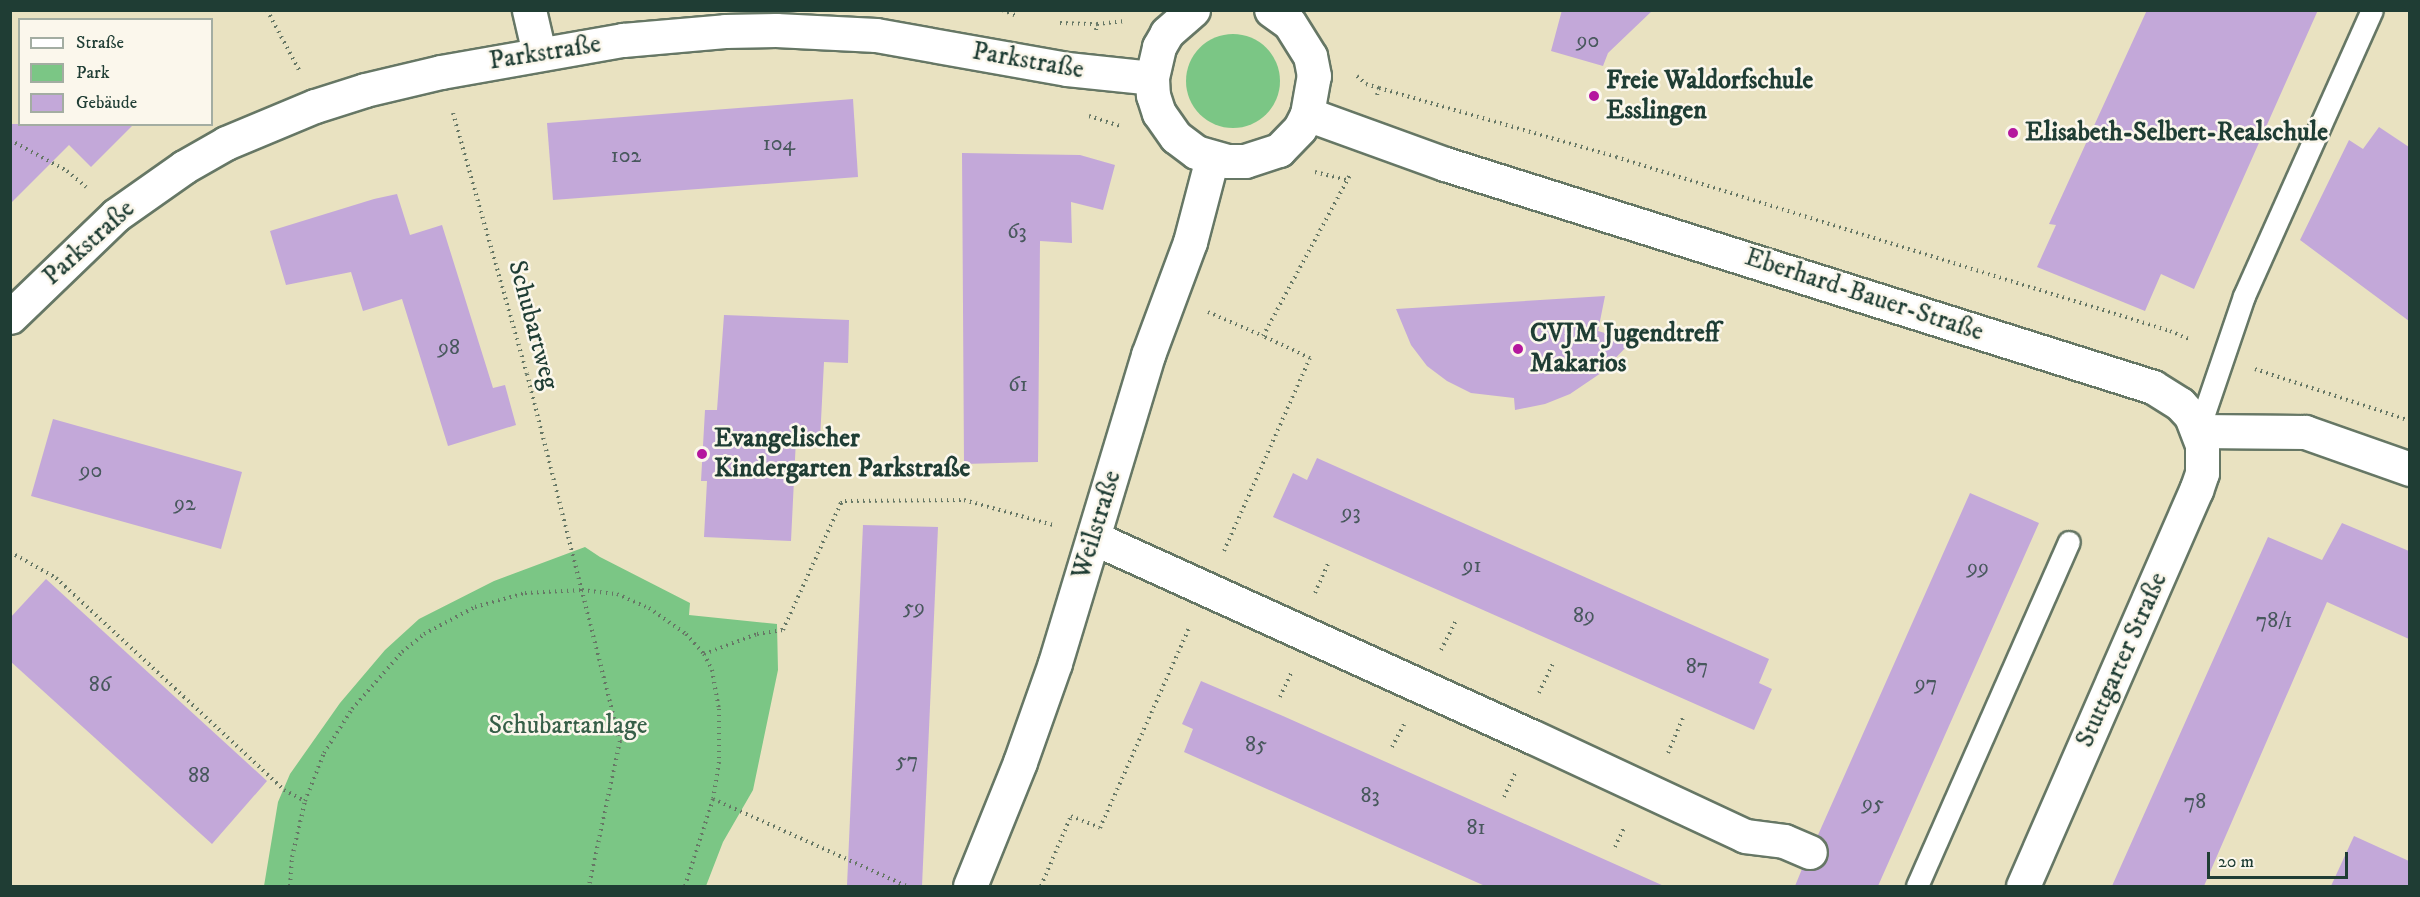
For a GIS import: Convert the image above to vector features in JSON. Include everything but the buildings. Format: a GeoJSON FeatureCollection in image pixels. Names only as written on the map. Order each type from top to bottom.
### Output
{"type":"FeatureCollection","features":[{"type":"Feature","properties":{"kind":"street"},"geometry":{"type":"LineString","coordinates":[[529,10],[539,54]]}},
{"type":"Feature","properties":{"kind":"street"},"geometry":{"type":"LineString","coordinates":[[1194,10],[1167,33],[1159,47],[1152,78],[1153,95],[1167,127],[1184,144],[1212,158],[1245,161],[1265,156],[1292,139],[1307,114],[1314,76],[1310,56],[1288,23],[1271,10]]}},
{"type":"Feature","properties":{"kind":"street","name":"Parkstraße"},"geometry":{"type":"LineString","coordinates":[[10,317],[116,216],[184,167],[226,143],[315,106],[365,90],[441,72],[539,54],[671,35],[776,30],[895,38],[1067,69],[1152,78]]}},
{"type":"Feature","properties":{"kind":"street","name":"Eberhard-Bauer-Straße"},"geometry":{"type":"LineString","coordinates":[[1307,114],[1457,168],[2153,387],[2180,404],[2199,431]]}},
{"type":"Feature","properties":{"kind":"street","name":"Weilstraße"},"geometry":{"type":"LineString","coordinates":[[970,886],[1049,681],[1148,355],[1190,242],[1212,158]]}},
{"type":"Feature","properties":{"kind":"street"},"geometry":{"type":"LineString","coordinates":[[2199,431],[2305,432],[2409,469]]}},
{"type":"Feature","properties":{"kind":"street","name":"Stuttgarter Straße"},"geometry":{"type":"LineString","coordinates":[[2023,886],[2196,490],[2204,458],[2199,431]]}},
{"type":"Feature","properties":{"kind":"street"},"geometry":{"type":"LineString","coordinates":[[1094,538],[1745,836],[1784,841],[1810,852]]}},
{"type":"Feature","properties":{"kind":"lane"},"geometry":{"type":"LineString","coordinates":[[2199,431],[2223,356],[2260,259],[2372,10]]}},
{"type":"Feature","properties":{"kind":"lane"},"geometry":{"type":"LineString","coordinates":[[1917,886],[2069,542]]}},
{"type":"Feature","properties":{"kind":"path"},"geometry":{"type":"LineString","coordinates":[[267,10],[299,69],[315,106]]}},
{"type":"Feature","properties":{"kind":"path","name":"Schubartweg"},"geometry":{"type":"LineString","coordinates":[[441,72],[524,364],[620,741],[589,886]]}},
{"type":"Feature","properties":{"kind":"path"},"geometry":{"type":"LineString","coordinates":[[1263,336],[1348,180],[1379,88],[1616,157],[2170,331],[2271,375],[2327,391],[2409,421]]}},
{"type":"Feature","properties":{"kind":"path"},"geometry":{"type":"LineString","coordinates":[[10,140],[67,171],[116,216]]}},
{"type":"Feature","properties":{"kind":"path"},"geometry":{"type":"LineString","coordinates":[[1041,886],[1071,816],[1100,828],[1310,358],[1169,295]]}},
{"type":"Feature","properties":{"kind":"path"},"geometry":{"type":"LineString","coordinates":[[704,654],[757,634],[783,630],[841,503],[844,501],[964,500],[1033,518],[1094,538]]}},
{"type":"Feature","properties":{"kind":"path"},"geometry":{"type":"LineString","coordinates":[[10,552],[56,578],[284,790],[305,801]]}},
{"type":"Feature","properties":{"kind":"path"},"geometry":{"type":"LineString","coordinates":[[290,886],[292,856],[305,801],[324,753],[352,709],[388,667],[424,634],[475,607],[525,593],[582,590],[617,594],[649,608],[686,634],[704,654],[716,685],[719,709],[719,762],[713,799],[685,886]]}},
{"type":"Feature","properties":{"kind":"path"},"geometry":{"type":"LineString","coordinates":[[713,799],[907,886]]}},
{"type":"Feature","properties":{"kind":"green space"},"geometry":{"type":"Polygon","coordinates":[[[1233,34],[1251,37],[1266,48],[1277,63],[1280,81],[1277,99],[1266,114],[1251,125],[1233,128],[1215,125],[1200,114],[1189,99],[1186,81],[1189,63],[1200,48],[1215,37],[1233,34]]]}},
{"type":"Feature","properties":{"kind":"green space","name":"Schubartanlage"},"geometry":{"type":"Polygon","coordinates":[[[585,547],[690,603],[689,615],[777,624],[778,670],[753,790],[723,842],[706,886],[264,886],[278,802],[290,774],[340,703],[385,650],[419,619],[494,581],[585,547]]]}},
{"type":"Feature","properties":{"kind":"place","name":"Freie Waldorfschule Esslingen"},"geometry":{"type":"Point","coordinates":[1594,96]}},
{"type":"Feature","properties":{"kind":"place","name":"Elisabeth-Selbert-Realschule"},"geometry":{"type":"Point","coordinates":[2013,133]}},
{"type":"Feature","properties":{"kind":"place","name":"CVJM Jugendtreff Makarios"},"geometry":{"type":"Point","coordinates":[1518,349]}},
{"type":"Feature","properties":{"kind":"place","name":"Evangelischer Kindergarten Parkstraße"},"geometry":{"type":"Point","coordinates":[702,454]}}]}
